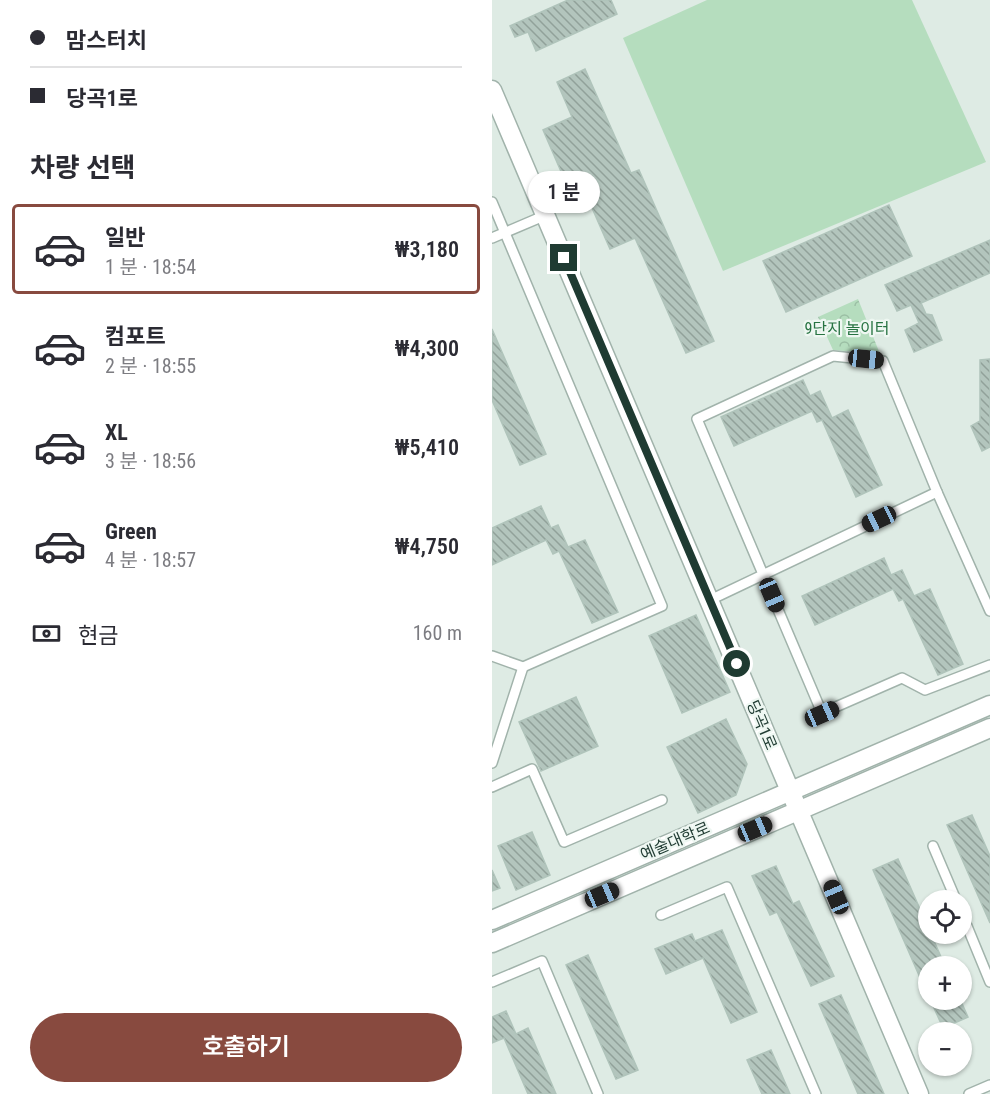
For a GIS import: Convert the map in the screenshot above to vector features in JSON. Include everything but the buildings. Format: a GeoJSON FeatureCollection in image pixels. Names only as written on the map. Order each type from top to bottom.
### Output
{"type":"FeatureCollection","features":[{"type":"Feature","properties":{"kind":"street","name":"당곡1로"},"geometry":{"type":"LineString","coordinates":[[492,90],[920,1094]]}},
{"type":"Feature","properties":{"kind":"street","name":"예술대학로"},"geometry":{"type":"LineString","coordinates":[[492,920],[990,705]]}},
{"type":"Feature","properties":{"kind":"street","name":"예술대학로"},"geometry":{"type":"LineString","coordinates":[[492,943],[990,728]]}},
{"type":"Feature","properties":{"kind":"lane"},"geometry":{"type":"LineString","coordinates":[[492,202],[663,606],[523,667],[492,656]]}},
{"type":"Feature","properties":{"kind":"lane"},"geometry":{"type":"LineString","coordinates":[[492,238],[546,215]]}},
{"type":"Feature","properties":{"kind":"lane"},"geometry":{"type":"LineString","coordinates":[[990,610],[937,492],[883,361],[833,356],[697,418],[822,714],[902,678],[925,690],[990,665]]}},
{"type":"Feature","properties":{"kind":"lane"},"geometry":{"type":"LineString","coordinates":[[710,600],[937,492]]}},
{"type":"Feature","properties":{"kind":"lane"},"geometry":{"type":"LineString","coordinates":[[492,763],[523,667]]}},
{"type":"Feature","properties":{"kind":"lane"},"geometry":{"type":"LineString","coordinates":[[492,787],[532,769],[564,842],[662,800]]}},
{"type":"Feature","properties":{"kind":"lane"},"geometry":{"type":"LineString","coordinates":[[933,846],[952,890]]}},
{"type":"Feature","properties":{"kind":"lane"},"geometry":{"type":"LineString","coordinates":[[661,915],[727,887],[816,1094]]}},
{"type":"Feature","properties":{"kind":"lane"},"geometry":{"type":"LineString","coordinates":[[972,938],[990,982]]}},
{"type":"Feature","properties":{"kind":"lane"},"geometry":{"type":"LineString","coordinates":[[492,982],[542,961],[597,1094]]}},
{"type":"Feature","properties":{"kind":"lane"},"geometry":{"type":"LineString","coordinates":[[969,1094],[990,1084]]}},
{"type":"Feature","properties":{"kind":"green space"},"geometry":{"type":"Polygon","coordinates":[[[707,0],[912,0],[986,162],[723,271],[623,38],[707,0]]]}},
{"type":"Feature","properties":{"kind":"green space","name":"9단지 놀이터"},"geometry":{"type":"Polygon","coordinates":[[[858,299],[880,354],[833,350],[818,317],[858,299]]]}},
{"type":"Feature","properties":{"kind":"route"},"geometry":{"type":"LineString","coordinates":[[564,258],[737,664]]}}]}
